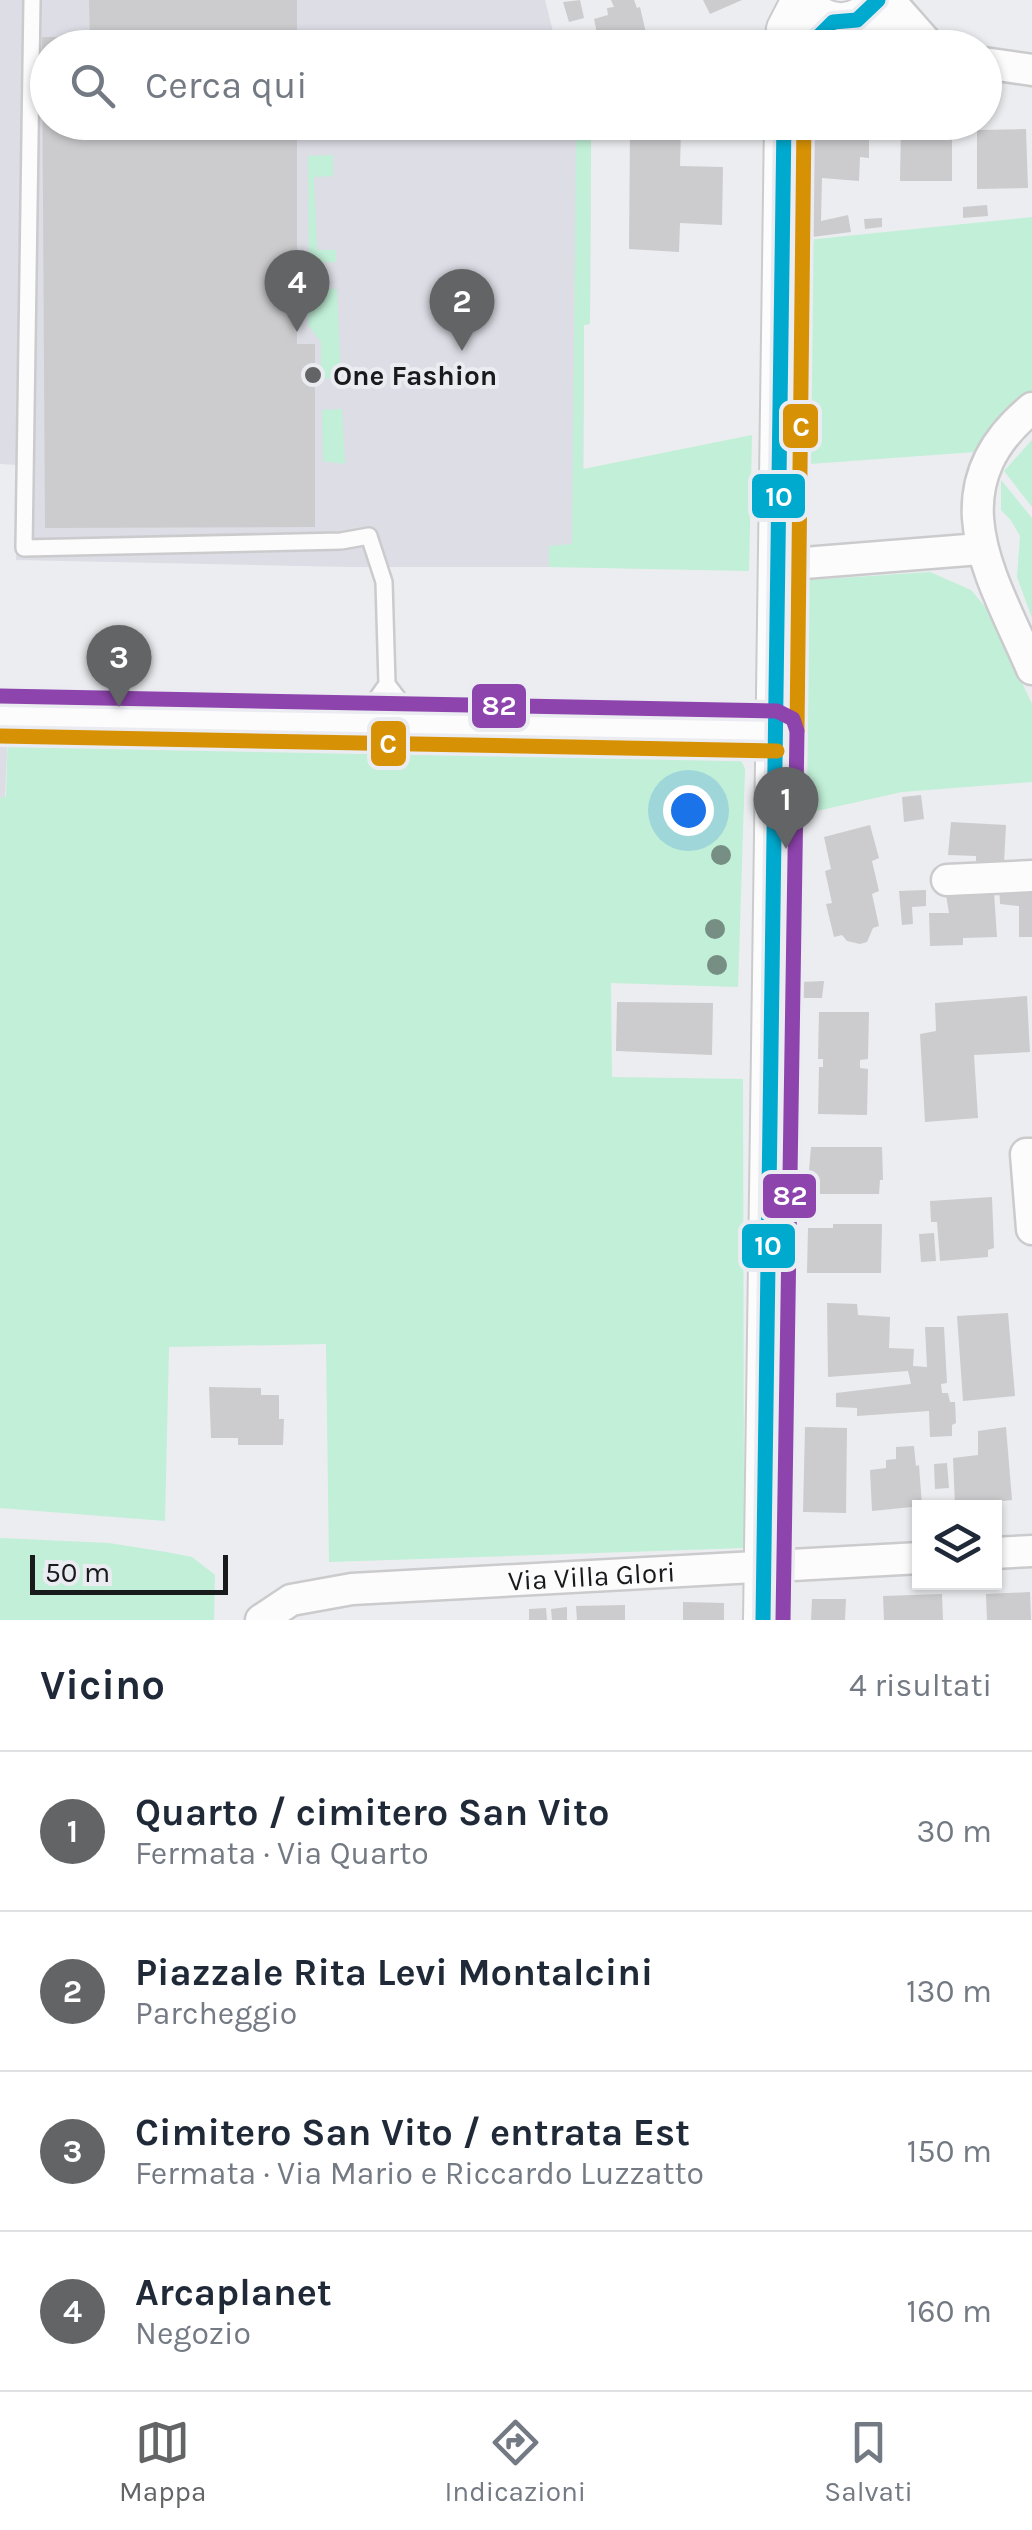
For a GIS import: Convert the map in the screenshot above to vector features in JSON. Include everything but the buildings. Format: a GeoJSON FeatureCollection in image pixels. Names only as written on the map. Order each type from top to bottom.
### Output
{"type":"FeatureCollection","features":[{"type":"Feature","properties":{"kind":"street"},"geometry":{"type":"LineString","coordinates":[[889,0],[918,30]]}},
{"type":"Feature","properties":{"kind":"street"},"geometry":{"type":"LineString","coordinates":[[786,30],[830,15],[882,30]]}},
{"type":"Feature","properties":{"kind":"street"},"geometry":{"type":"LineString","coordinates":[[1002,66],[1032,70]]}},
{"type":"Feature","properties":{"kind":"street"},"geometry":{"type":"LineString","coordinates":[[762,1620],[784,140]]}},
{"type":"Feature","properties":{"kind":"street"},"geometry":{"type":"LineString","coordinates":[[1032,408],[1010,426],[986,464],[979,488],[980,549],[1032,669]]}},
{"type":"Feature","properties":{"kind":"street"},"geometry":{"type":"LineString","coordinates":[[779,565],[980,549]]}},
{"type":"Feature","properties":{"kind":"street"},"geometry":{"type":"LineString","coordinates":[[0,716],[777,731]]}},
{"type":"Feature","properties":{"kind":"street"},"geometry":{"type":"LineString","coordinates":[[947,880],[1032,876]]}},
{"type":"Feature","properties":{"kind":"street"},"geometry":{"type":"LineString","coordinates":[[1029,1154],[1032,1229]]}},
{"type":"Feature","properties":{"kind":"street"},"geometry":{"type":"LineString","coordinates":[[1002,1552],[1032,1550]]}},
{"type":"Feature","properties":{"kind":"street","name":"Via Villa Glori"},"geometry":{"type":"LineString","coordinates":[[263,1617],[290,1600],[352,1589],[912,1559]]}},
{"type":"Feature","properties":{"kind":"lane"},"geometry":{"type":"LineString","coordinates":[[32,0],[32,30]]}},
{"type":"Feature","properties":{"kind":"lane"},"geometry":{"type":"LineString","coordinates":[[30,137],[24,548],[342,541],[369,536],[384,582],[387,684],[416,722]]}},
{"type":"Feature","properties":{"kind":"lane"},"geometry":{"type":"LineString","coordinates":[[361,722],[387,684]]}},
{"type":"Feature","properties":{"kind":"shaded area"},"geometry":{"type":"Polygon","coordinates":[[[0,0],[545,0],[553,30],[30,30],[30,140],[591,140],[590,324],[584,325],[583,567],[16,560],[19,465],[0,464],[0,0]]]}},
{"type":"Feature","properties":{"kind":"shaded area"},"geometry":{"type":"Polygon","coordinates":[[[0,732],[8,732],[5,797],[0,798],[0,732]]]}},
{"type":"Feature","properties":{"kind":"green space"},"geometry":{"type":"Polygon","coordinates":[[[576,140],[591,140],[590,324],[584,325],[583,469],[752,435],[749,571],[549,567],[549,546],[572,544],[576,140]]]}},
{"type":"Feature","properties":{"kind":"green space"},"geometry":{"type":"Polygon","coordinates":[[[333,155],[333,176],[314,177],[317,250],[336,250],[336,262],[309,263],[308,156],[333,155]]]}},
{"type":"Feature","properties":{"kind":"green space"},"geometry":{"type":"Polygon","coordinates":[[[1032,217],[1032,393],[986,434],[975,452],[796,465],[797,241],[1032,217]]]}},
{"type":"Feature","properties":{"kind":"green space"},"geometry":{"type":"Polygon","coordinates":[[[309,288],[337,289],[341,378],[321,379],[321,342],[308,325],[309,288]]]}},
{"type":"Feature","properties":{"kind":"green space"},"geometry":{"type":"Polygon","coordinates":[[[342,409],[345,464],[323,461],[322,410],[342,409]]]}},
{"type":"Feature","properties":{"kind":"green space"},"geometry":{"type":"Polygon","coordinates":[[[1032,440],[1032,507],[1004,471],[1032,440]]]}},
{"type":"Feature","properties":{"kind":"green space"},"geometry":{"type":"Polygon","coordinates":[[[1001,480],[1032,518],[1032,618],[1017,577],[1020,536],[1001,510],[1001,480]]]}},
{"type":"Feature","properties":{"kind":"green space"},"geometry":{"type":"Polygon","coordinates":[[[930,572],[971,590],[987,609],[1032,704],[1032,782],[902,792],[794,816],[796,581],[930,572]]]}},
{"type":"Feature","properties":{"kind":"green space"},"geometry":{"type":"Polygon","coordinates":[[[8,732],[733,755],[741,760],[745,769],[738,987],[611,983],[612,1077],[743,1079],[744,1548],[329,1562],[326,1344],[169,1347],[165,1521],[0,1508],[0,798],[6,796],[8,732]]]}},
{"type":"Feature","properties":{"kind":"green space"},"geometry":{"type":"Polygon","coordinates":[[[0,1538],[109,1543],[192,1557],[215,1575],[214,1620],[0,1620],[0,1538]]]}},
{"type":"Feature","properties":{"kind":"transit line","name":"10"},"geometry":{"type":"LineString","coordinates":[[825,30],[833,22],[857,20],[878,0]]}},
{"type":"Feature","properties":{"kind":"transit line","name":"10"},"geometry":{"type":"LineString","coordinates":[[763,1620],[784,140]]}},
{"type":"Feature","properties":{"kind":"transit line","name":"C"},"geometry":{"type":"LineString","coordinates":[[797,731],[804,140]]}},
{"type":"Feature","properties":{"kind":"transit line","name":"82"},"geometry":{"type":"LineString","coordinates":[[0,696],[777,711],[793,719],[797,731],[783,1620]]}},
{"type":"Feature","properties":{"kind":"transit line","name":"C"},"geometry":{"type":"LineString","coordinates":[[0,736],[777,751]]}},
{"type":"Feature","properties":{"kind":"place","name":"Arcaplanet"},"geometry":{"type":"Point","coordinates":[297,332]}},
{"type":"Feature","properties":{"kind":"place","name":"Piazzale Rita Levi Montalcini"},"geometry":{"type":"Point","coordinates":[462,351]}},
{"type":"Feature","properties":{"kind":"place","name":"One Fashion"},"geometry":{"type":"Point","coordinates":[313,375]}},
{"type":"Feature","properties":{"kind":"place","name":"Cimitero San Vito / entrata Est"},"geometry":{"type":"Point","coordinates":[119,707]}},
{"type":"Feature","properties":{"kind":"place","name":"Quarto / cimitero San Vito"},"geometry":{"type":"Point","coordinates":[786,849]}}]}
